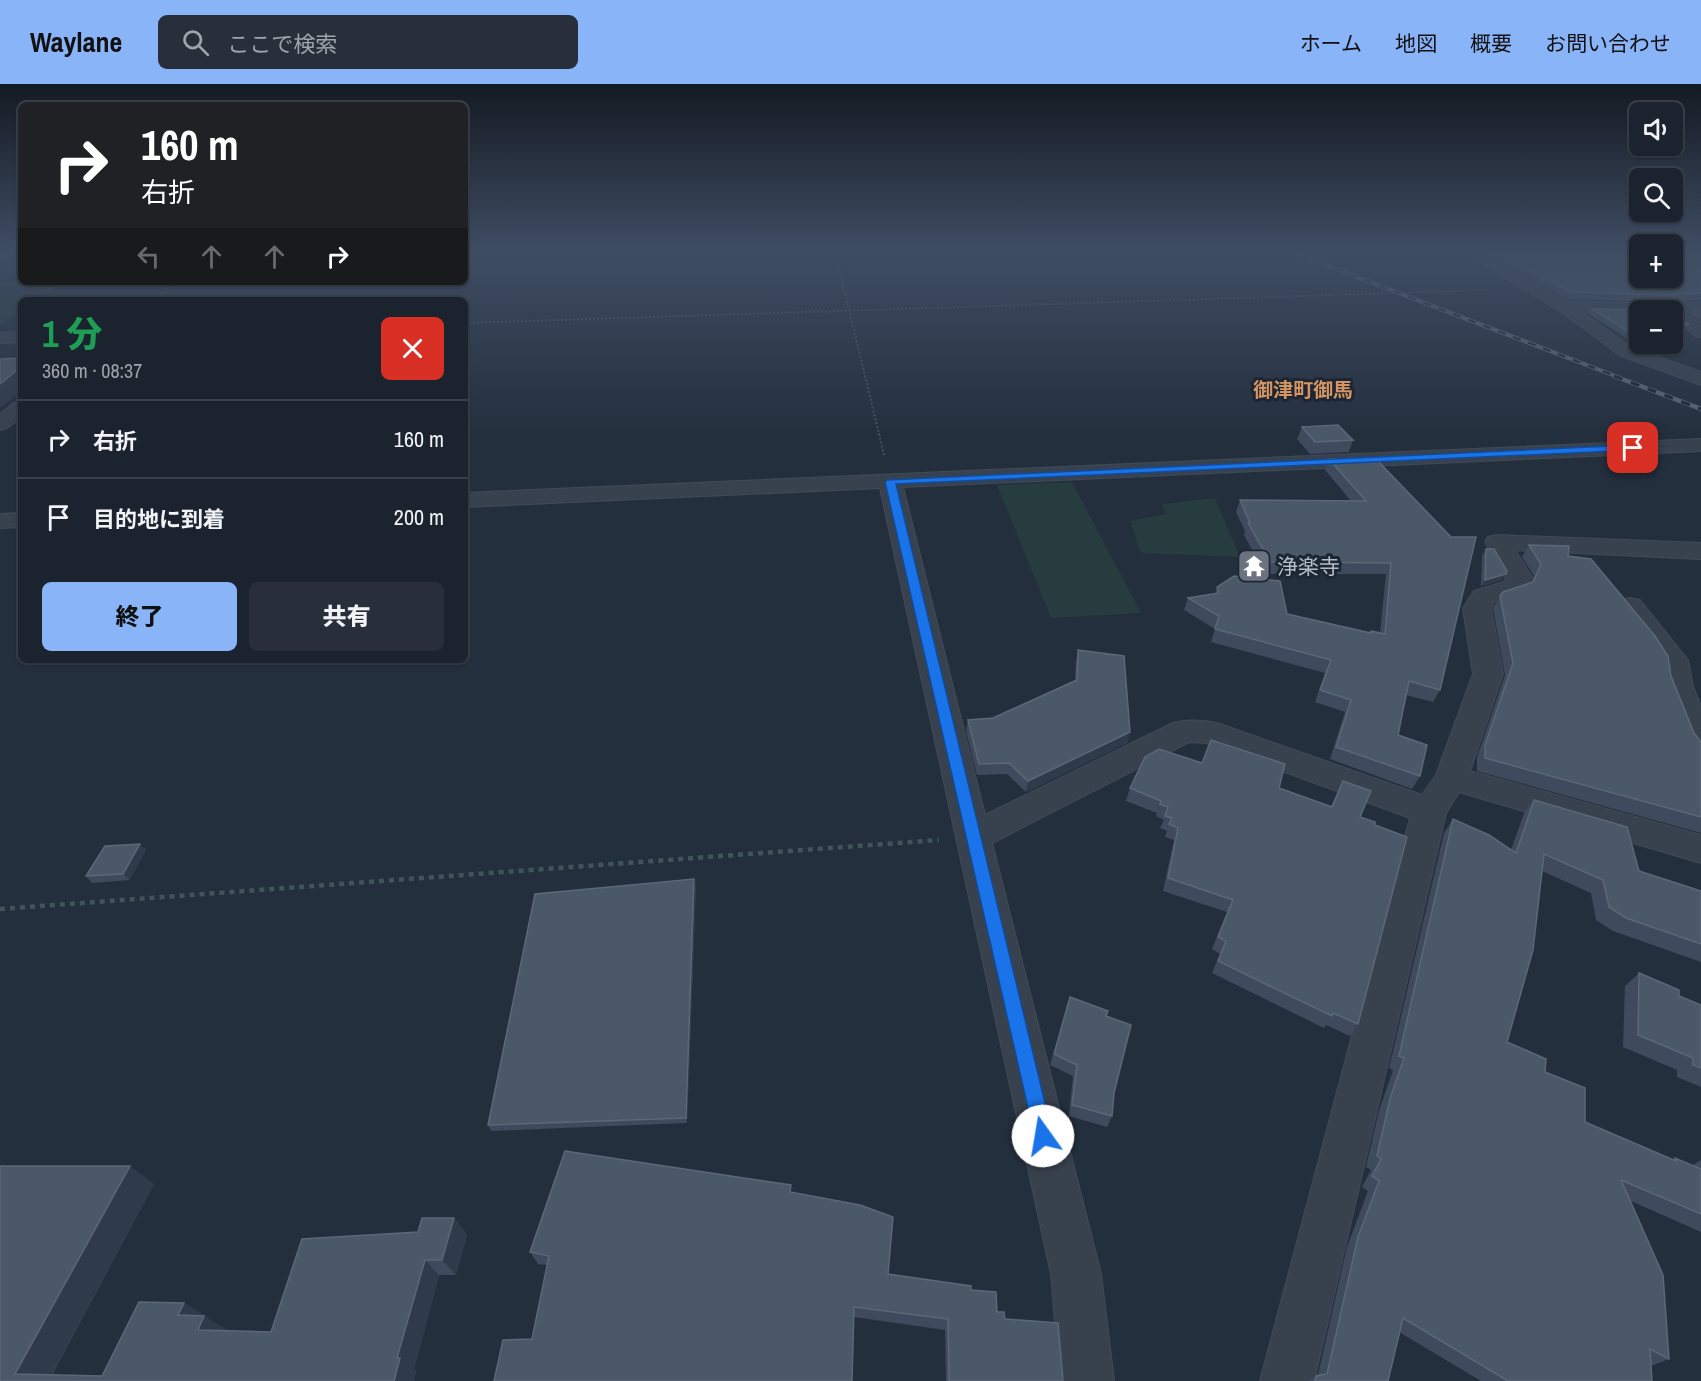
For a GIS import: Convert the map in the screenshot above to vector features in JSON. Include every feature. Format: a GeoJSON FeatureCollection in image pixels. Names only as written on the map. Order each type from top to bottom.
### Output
{"type":"FeatureCollection","features":[{"type":"Feature","properties":{"kind":"street"},"geometry":{"type":"LineString","coordinates":[[1571,312],[1625,351],[1701,379]]}},
{"type":"Feature","properties":{"kind":"street"},"geometry":{"type":"LineString","coordinates":[[1683,319],[1692,323],[1701,332]]}},
{"type":"Feature","properties":{"kind":"street"},"geometry":{"type":"LineString","coordinates":[[0,338],[18,337]]}},
{"type":"Feature","properties":{"kind":"street"},"geometry":{"type":"LineString","coordinates":[[0,423],[18,409]]}},
{"type":"Feature","properties":{"kind":"street"},"geometry":{"type":"LineString","coordinates":[[468,500],[1701,445]]}},
{"type":"Feature","properties":{"kind":"street"},"geometry":{"type":"LineString","coordinates":[[890,482],[1076,1274],[1087,1381]]}},
{"type":"Feature","properties":{"kind":"street"},"geometry":{"type":"LineString","coordinates":[[0,520],[18,520]]}},
{"type":"Feature","properties":{"kind":"street"},"geometry":{"type":"LineString","coordinates":[[1287,1381],[1429,811],[1451,778],[1488,674],[1477,608],[1483,597],[1515,587],[1519,577],[1497,542],[1599,569],[1701,551]]}},
{"type":"Feature","properties":{"kind":"street"},"geometry":{"type":"LineString","coordinates":[[1599,569],[1674,660],[1678,687],[1701,744]]}},
{"type":"Feature","properties":{"kind":"street"},"geometry":{"type":"LineString","coordinates":[[972,837],[1184,731],[1209,732],[1429,811]]}},
{"type":"Feature","properties":{"kind":"street"},"geometry":{"type":"LineString","coordinates":[[1451,778],[1701,849]]}},
{"type":"Feature","properties":{"kind":"path"},"geometry":{"type":"LineString","coordinates":[[468,323],[831,312]]}},
{"type":"Feature","properties":{"kind":"path"},"geometry":{"type":"LineString","coordinates":[[848,312],[890,482]]}},
{"type":"Feature","properties":{"kind":"path"},"geometry":{"type":"LineString","coordinates":[[0,909],[972,837]]}},
{"type":"Feature","properties":{"kind":"green space"},"geometry":{"type":"Polygon","coordinates":[[[0,312],[18,312],[18,313],[0,325],[0,312]]]}},
{"type":"Feature","properties":{"kind":"green space"},"geometry":{"type":"Polygon","coordinates":[[[1072,482],[1141,613],[1051,618],[997,485],[1072,482]]]}},
{"type":"Feature","properties":{"kind":"green space"},"geometry":{"type":"Polygon","coordinates":[[[1215,498],[1240,557],[1141,553],[1130,521],[1166,514],[1162,504],[1215,498]]]}},
{"type":"Feature","properties":{"kind":"building"},"geometry":{"type":"Polygon","coordinates":[[[1596,312],[1629,312],[1629,332],[1596,312]]]}},
{"type":"Feature","properties":{"kind":"building"},"geometry":{"type":"Polygon","coordinates":[[[18,358],[18,369],[0,384],[0,359],[18,358]]]}},
{"type":"Feature","properties":{"kind":"building"},"geometry":{"type":"Polygon","coordinates":[[[1338,425],[1353,440],[1315,442],[1302,427],[1338,425]]]}},
{"type":"Feature","properties":{"kind":"building"},"geometry":{"type":"Polygon","coordinates":[[[1375,458],[1451,537],[1476,537],[1440,690],[1409,681],[1398,735],[1427,745],[1420,776],[1336,747],[1351,700],[1320,690],[1331,660],[1215,629],[1219,616],[1188,598],[1219,593],[1217,587],[1234,576],[1280,581],[1287,614],[1371,633],[1371,631],[1385,634],[1391,563],[1270,562],[1248,523],[1250,523],[1240,500],[1366,501],[1329,459],[1375,458]]]}},
{"type":"Feature","properties":{"kind":"building"},"geometry":{"type":"Polygon","coordinates":[[[1529,545],[1569,546],[1568,556],[1591,559],[1655,636],[1668,656],[1671,676],[1694,733],[1701,742],[1701,817],[1485,758],[1485,745],[1513,663],[1500,596],[1503,592],[1533,582],[1541,564],[1529,545]]]}},
{"type":"Feature","properties":{"kind":"building"},"geometry":{"type":"Polygon","coordinates":[[[1486,549],[1494,549],[1507,571],[1506,574],[1485,580],[1486,549]]]}},
{"type":"Feature","properties":{"kind":"building"},"geometry":{"type":"Polygon","coordinates":[[[1078,650],[1124,656],[1130,732],[1028,781],[1009,763],[979,764],[968,720],[993,718],[1077,680],[1078,650]]]}},
{"type":"Feature","properties":{"kind":"building"},"geometry":{"type":"Polygon","coordinates":[[[1211,740],[1285,764],[1279,788],[1332,807],[1343,781],[1371,791],[1360,817],[1407,837],[1358,1024],[1333,1013],[1332,1016],[1218,961],[1226,941],[1218,937],[1233,900],[1168,878],[1178,828],[1169,824],[1172,818],[1165,816],[1168,807],[1160,804],[1161,801],[1130,788],[1145,757],[1159,749],[1202,763],[1211,740]]]}},
{"type":"Feature","properties":{"kind":"building"},"geometry":{"type":"Polygon","coordinates":[[[1534,800],[1627,827],[1639,871],[1701,891],[1701,944],[1626,918],[1609,907],[1603,880],[1544,854],[1533,950],[1507,1042],[1546,1059],[1545,1072],[1585,1088],[1585,1122],[1676,1161],[1675,1158],[1701,1169],[1701,1214],[1621,1180],[1663,1275],[1669,1359],[1650,1349],[1652,1381],[1508,1381],[1403,1318],[1388,1381],[1315,1381],[1316,1376],[1327,1374],[1358,1237],[1379,1181],[1372,1176],[1381,1159],[1377,1156],[1390,1099],[1404,1058],[1399,1056],[1453,819],[1489,835],[1516,853],[1534,800]]]}},
{"type":"Feature","properties":{"kind":"building"},"geometry":{"type":"Polygon","coordinates":[[[140,844],[123,874],[86,876],[105,846],[140,844]]]}},
{"type":"Feature","properties":{"kind":"building"},"geometry":{"type":"Polygon","coordinates":[[[694,879],[686,1118],[488,1125],[535,894],[694,879]]]}},
{"type":"Feature","properties":{"kind":"building"},"geometry":{"type":"Polygon","coordinates":[[[1639,973],[1679,990],[1679,996],[1701,1005],[1701,1068],[1693,1065],[1693,1058],[1638,1035],[1639,973]]]}},
{"type":"Feature","properties":{"kind":"building"},"geometry":{"type":"Polygon","coordinates":[[[1070,997],[1108,1011],[1106,1016],[1131,1025],[1114,1093],[1112,1116],[1072,1105],[1077,1065],[1054,1054],[1070,997]]]}},
{"type":"Feature","properties":{"kind":"building"},"geometry":{"type":"Polygon","coordinates":[[[565,1151],[791,1185],[790,1192],[860,1205],[893,1217],[888,1274],[971,1286],[971,1290],[996,1292],[997,1312],[1004,1312],[1005,1319],[1058,1323],[1063,1381],[949,1381],[948,1319],[854,1307],[852,1381],[494,1381],[503,1340],[532,1339],[549,1256],[530,1252],[565,1151]]]}},
{"type":"Feature","properties":{"kind":"building"},"geometry":{"type":"Polygon","coordinates":[[[0,1166],[130,1166],[15,1374],[102,1376],[139,1302],[184,1303],[178,1315],[204,1316],[198,1330],[271,1332],[302,1239],[418,1232],[422,1218],[454,1218],[442,1260],[425,1260],[397,1358],[400,1358],[394,1381],[0,1381],[0,1166]]]}},
{"type":"Feature","properties":{"kind":"waterway"},"geometry":{"type":"LineString","coordinates":[[1560,312],[1605,345],[1620,353]]}},
{"type":"Feature","properties":{"kind":"railway"},"geometry":{"type":"LineString","coordinates":[[1447,312],[1618,377]]}},
{"type":"Feature","properties":{"kind":"railway"},"geometry":{"type":"LineString","coordinates":[[1614,376],[1701,409]]}},
{"type":"Feature","properties":{"kind":"place","name":"浄楽寺"},"geometry":{"type":"Point","coordinates":[1254,566]}},
{"type":"Feature","properties":{"kind":"district","name":"御津町御馬"},"geometry":{"type":"Point","coordinates":[1303,389]}},
{"type":"Feature","properties":{"kind":"route"},"geometry":{"type":"LineString","coordinates":[[1043,1136],[890,482],[1633,448]]}}]}
